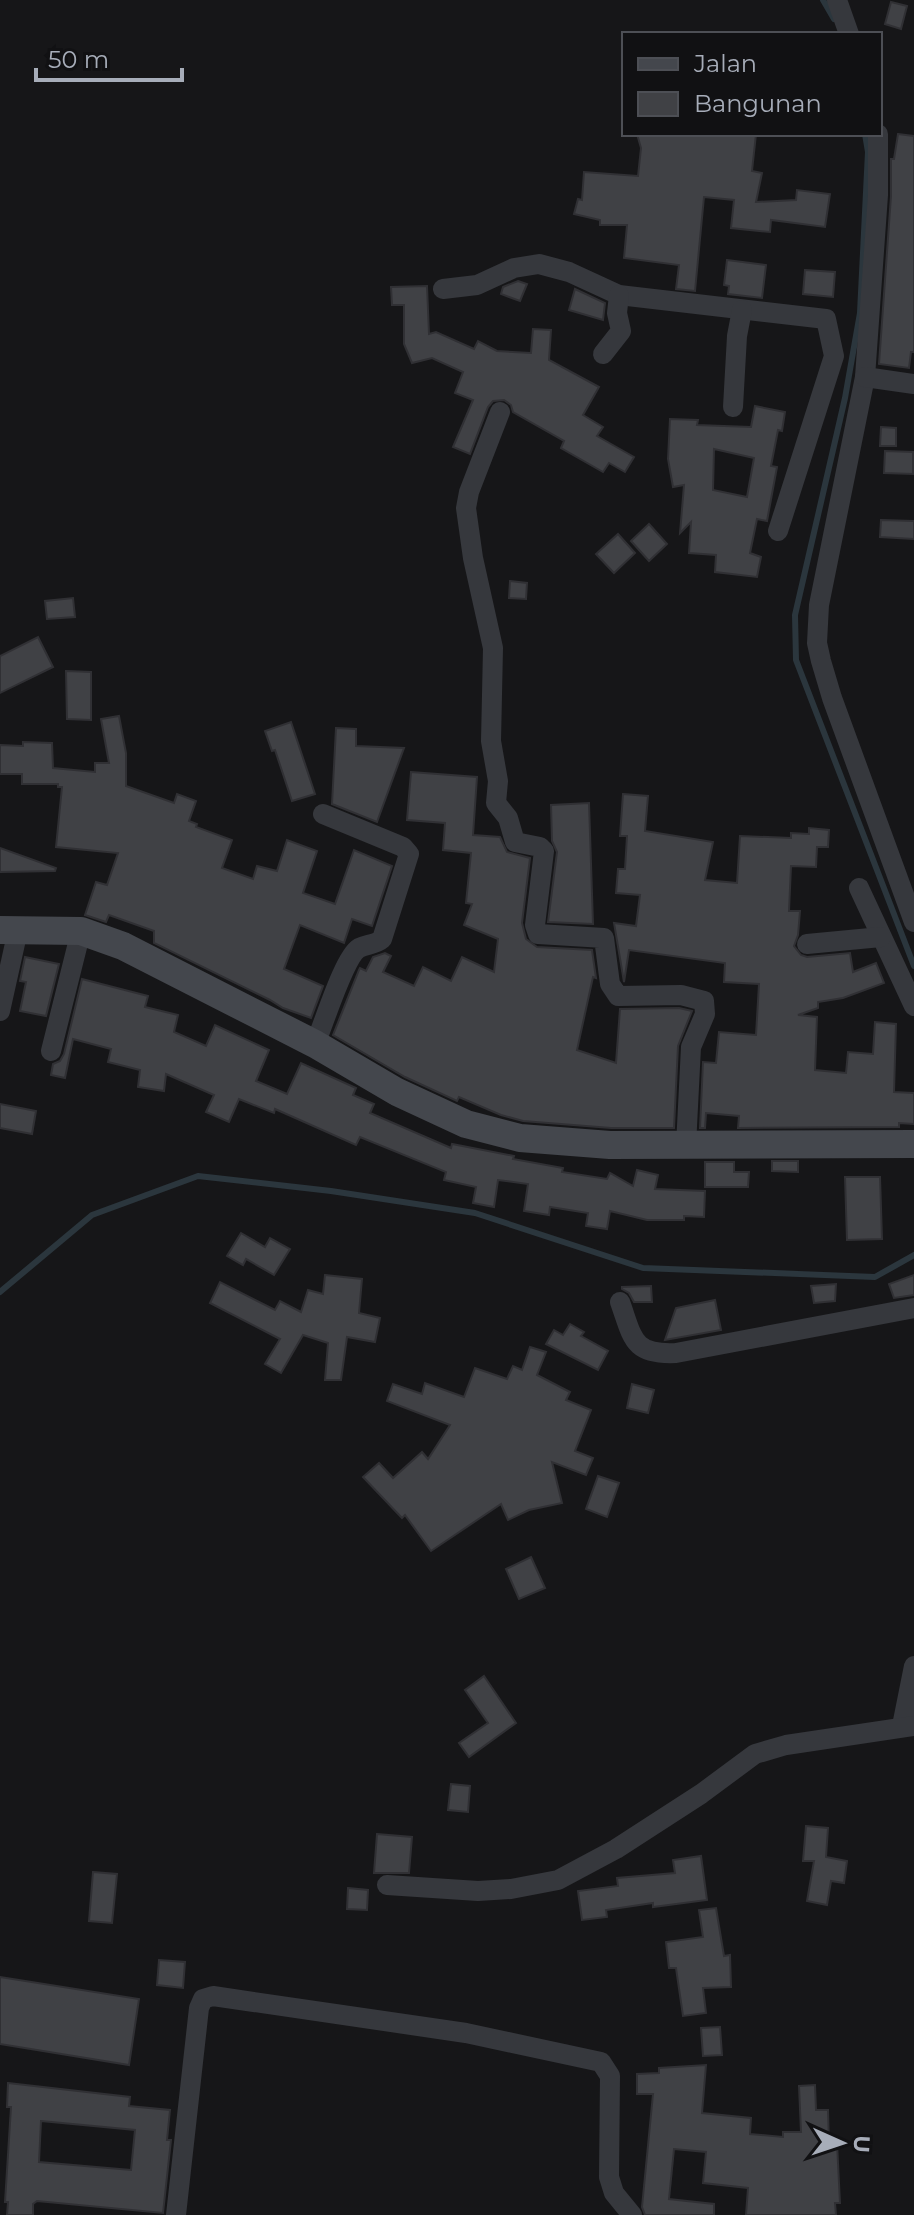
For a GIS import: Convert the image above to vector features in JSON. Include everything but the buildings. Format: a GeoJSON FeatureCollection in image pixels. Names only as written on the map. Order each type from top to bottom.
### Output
{"type":"FeatureCollection","features":[{"type":"Feature","properties":{"kind":"main road"},"geometry":{"type":"LineString","coordinates":[[9,930],[81,931],[123,946],[315,1044],[397,1092],[492,1133],[563,1143],[686,1146],[914,1144]]}},
{"type":"Feature","properties":{"kind":"street"},"geometry":{"type":"LineString","coordinates":[[837,0],[848,32]]}},
{"type":"Feature","properties":{"kind":"street"},"geometry":{"type":"LineString","coordinates":[[878,136],[878,195],[819,605],[817,643],[832,698],[914,922]]}},
{"type":"Feature","properties":{"kind":"street"},"geometry":{"type":"LineString","coordinates":[[443,289],[477,285],[514,268],[539,264],[569,272],[619,295],[824,318],[852,363],[914,384]]}},
{"type":"Feature","properties":{"kind":"street"},"geometry":{"type":"LineString","coordinates":[[603,354],[621,331],[617,313],[619,295]]}},
{"type":"Feature","properties":{"kind":"street"},"geometry":{"type":"LineString","coordinates":[[733,407],[737,336],[742,310]]}},
{"type":"Feature","properties":{"kind":"street"},"geometry":{"type":"LineString","coordinates":[[778,531],[852,363]]}},
{"type":"Feature","properties":{"kind":"street"},"geometry":{"type":"LineString","coordinates":[[500,412],[467,497],[466,508],[473,558],[493,648],[491,741],[498,781],[496,803],[508,818],[515,842],[540,847],[544,851],[535,925],[538,934],[604,938],[610,984],[618,996],[681,995],[704,1001],[705,1014],[691,1047],[686,1146]]}},
{"type":"Feature","properties":{"kind":"street"},"geometry":{"type":"LineString","coordinates":[[315,1044],[349,958],[360,947],[382,939],[409,854],[403,847],[323,814]]}},
{"type":"Feature","properties":{"kind":"street"},"geometry":{"type":"LineString","coordinates":[[859,888],[914,1006]]}},
{"type":"Feature","properties":{"kind":"street"},"geometry":{"type":"LineString","coordinates":[[0,1011],[9,930]]}},
{"type":"Feature","properties":{"kind":"street"},"geometry":{"type":"LineString","coordinates":[[51,1051],[81,931]]}},
{"type":"Feature","properties":{"kind":"street"},"geometry":{"type":"LineString","coordinates":[[807,944],[881,937]]}},
{"type":"Feature","properties":{"kind":"street"},"geometry":{"type":"LineString","coordinates":[[620,1302],[635,1340],[643,1349],[656,1354],[676,1353],[914,1308]]}},
{"type":"Feature","properties":{"kind":"street"},"geometry":{"type":"LineString","coordinates":[[387,1885],[478,1891],[511,1889],[558,1880],[616,1849],[701,1794],[732,1768],[755,1754],[786,1745],[908,1726],[914,1666]]}},
{"type":"Feature","properties":{"kind":"street"},"geometry":{"type":"LineString","coordinates":[[176,2215],[199,2008],[201,2001],[213,1996],[466,2033],[601,2062],[610,2076],[609,2177],[614,2193],[632,2215]]}},
{"type":"Feature","properties":{"kind":"waterway"},"geometry":{"type":"LineString","coordinates":[[823,0],[834,19]]}},
{"type":"Feature","properties":{"kind":"waterway"},"geometry":{"type":"LineString","coordinates":[[865,136],[868,152],[860,313],[845,398],[795,615],[796,660],[914,966]]}},
{"type":"Feature","properties":{"kind":"waterway"},"geometry":{"type":"LineString","coordinates":[[0,1292],[92,1215],[198,1176],[331,1191],[475,1213],[643,1268],[875,1277],[914,1255]]}}]}
